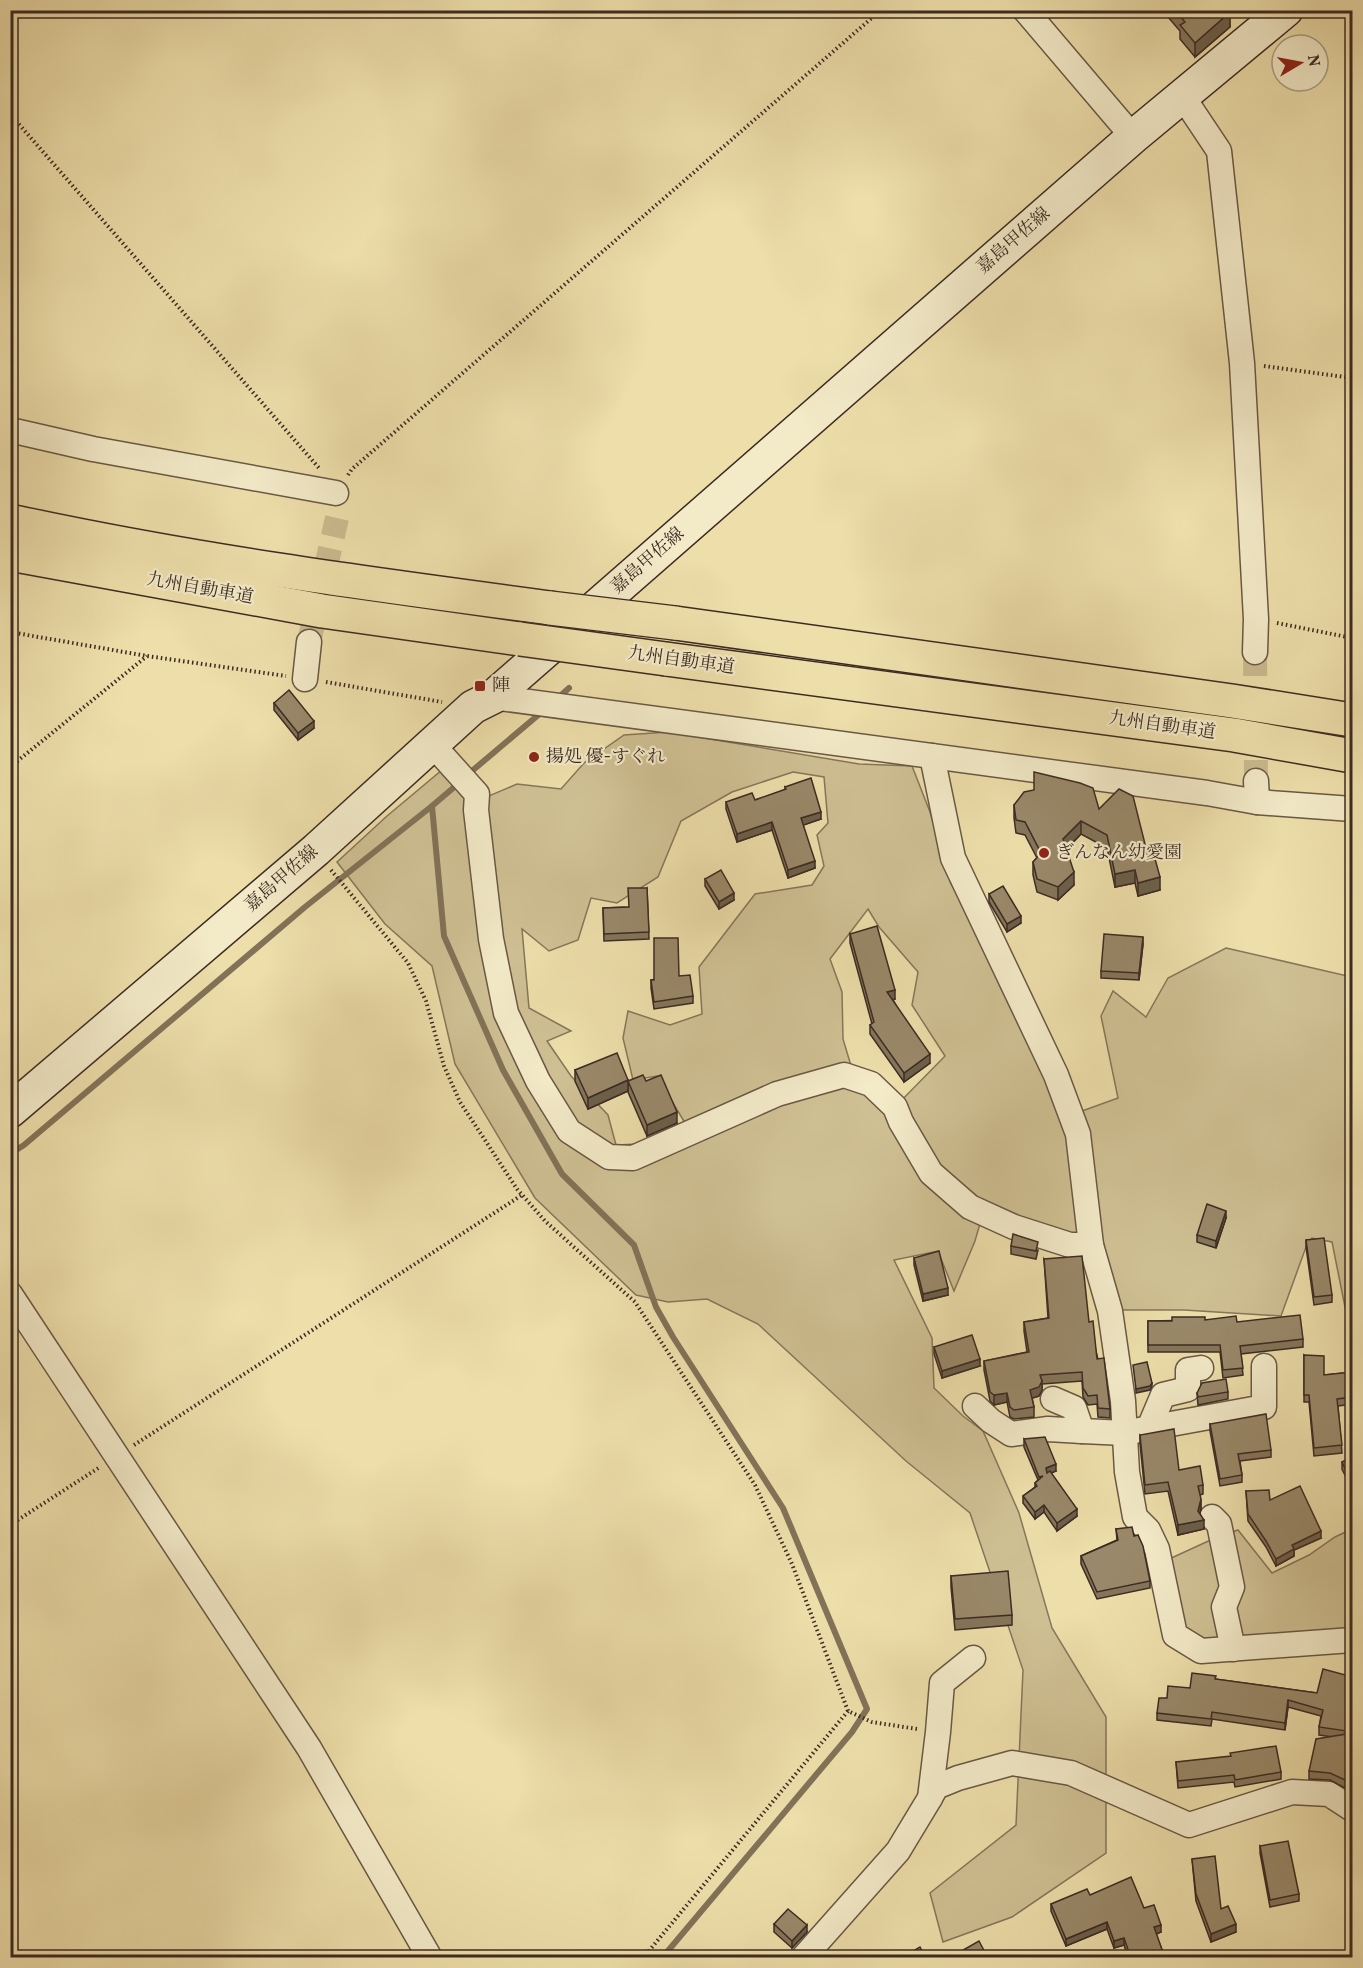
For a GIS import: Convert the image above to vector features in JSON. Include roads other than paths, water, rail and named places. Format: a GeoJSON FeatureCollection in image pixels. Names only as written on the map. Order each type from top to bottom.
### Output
{"type":"FeatureCollection","features":[{"type":"Feature","properties":{"kind":"highway","name":"九州自動車道"},"geometry":{"type":"LineString","coordinates":[[10,521],[99,540],[342,580],[675,623],[1353,720]]}},
{"type":"Feature","properties":{"kind":"highway","name":"九州自動車道"},"geometry":{"type":"LineString","coordinates":[[10,554],[322,611],[1222,734],[1353,756]]}},
{"type":"Feature","properties":{"kind":"main road","name":"嘉島甲佐線"},"geometry":{"type":"LineString","coordinates":[[10,1111],[302,863],[440,752],[483,702],[1133,137],[1286,10]]}},
{"type":"Feature","properties":{"kind":"street"},"geometry":{"type":"LineString","coordinates":[[1025,10],[1133,137]]}},
{"type":"Feature","properties":{"kind":"street"},"geometry":{"type":"LineString","coordinates":[[1183,97],[1220,151],[1242,363],[1256,619],[1255,652]]}},
{"type":"Feature","properties":{"kind":"street"},"geometry":{"type":"LineString","coordinates":[[10,430],[93,449],[336,493]]}},
{"type":"Feature","properties":{"kind":"street"},"geometry":{"type":"LineString","coordinates":[[305,679],[309,642]]}},
{"type":"Feature","properties":{"kind":"street"},"geometry":{"type":"LineString","coordinates":[[483,702],[571,707],[1207,793],[1257,792],[1353,809]]}},
{"type":"Feature","properties":{"kind":"street"},"geometry":{"type":"LineString","coordinates":[[440,752],[477,794],[476,810],[491,939],[506,1013],[538,1081],[570,1131],[609,1157],[633,1158],[777,1094],[844,1075],[871,1084],[895,1107],[901,1122],[931,1173],[970,1207],[1014,1227],[1070,1245],[1091,1245]]}},
{"type":"Feature","properties":{"kind":"street"},"geometry":{"type":"LineString","coordinates":[[932,756],[953,858],[1056,1075],[1078,1134],[1091,1245],[1110,1311],[1123,1401],[1127,1472],[1135,1517],[1148,1530],[1157,1549],[1175,1635],[1201,1651],[1353,1640]]}},
{"type":"Feature","properties":{"kind":"street"},"geometry":{"type":"LineString","coordinates":[[10,1294],[309,1748],[430,1958]]}},
{"type":"Feature","properties":{"kind":"street"},"geometry":{"type":"LineString","coordinates":[[975,1406],[991,1421],[1011,1434],[1048,1429],[1125,1433],[1264,1407],[1264,1366]]}},
{"type":"Feature","properties":{"kind":"street"},"geometry":{"type":"LineString","coordinates":[[1149,1428],[1163,1395],[1188,1389],[1188,1370],[1201,1368]]}},
{"type":"Feature","properties":{"kind":"street"},"geometry":{"type":"LineString","coordinates":[[1053,1399],[1074,1408],[1082,1431]]}},
{"type":"Feature","properties":{"kind":"street"},"geometry":{"type":"LineString","coordinates":[[1212,1517],[1219,1524],[1232,1587],[1224,1607],[1233,1649]]}},
{"type":"Feature","properties":{"kind":"street"},"geometry":{"type":"LineString","coordinates":[[930,1798],[942,1683],[973,1658]]}},
{"type":"Feature","properties":{"kind":"street"},"geometry":{"type":"LineString","coordinates":[[802,1958],[898,1851],[936,1787],[958,1778],[1012,1763],[1071,1773],[1189,1825],[1292,1792],[1329,1794],[1353,1809]]}},
{"type":"Feature","properties":{"kind":"waterway"},"geometry":{"type":"LineString","coordinates":[[558,698],[569,688]]}},
{"type":"Feature","properties":{"kind":"waterway"},"geometry":{"type":"LineString","coordinates":[[466,776],[543,711]]}},
{"type":"Feature","properties":{"kind":"waterway"},"geometry":{"type":"LineString","coordinates":[[459,783],[432,806],[444,936],[503,1070],[562,1174],[634,1245],[656,1307],[783,1508],[867,1709],[852,1732],[662,1958]]}},
{"type":"Feature","properties":{"kind":"waterway"},"geometry":{"type":"LineString","coordinates":[[10,1154],[24,1145],[305,907],[432,806]]}},
{"type":"Feature","properties":{"kind":"tunnel"},"geometry":{"type":"LineString","coordinates":[[309,642],[337,518]]}},
{"type":"Feature","properties":{"kind":"tunnel"},"geometry":{"type":"LineString","coordinates":[[1255,652],[1256,781]]}},
{"type":"Feature","properties":{"kind":"place","name":"陣"},"geometry":{"type":"Point","coordinates":[480,686]}},
{"type":"Feature","properties":{"kind":"place","name":"揚処 優-すぐれ"},"geometry":{"type":"Point","coordinates":[534,757]}},
{"type":"Feature","properties":{"kind":"place","name":"ぎんなん幼愛園"},"geometry":{"type":"Point","coordinates":[1044,853]}}]}
